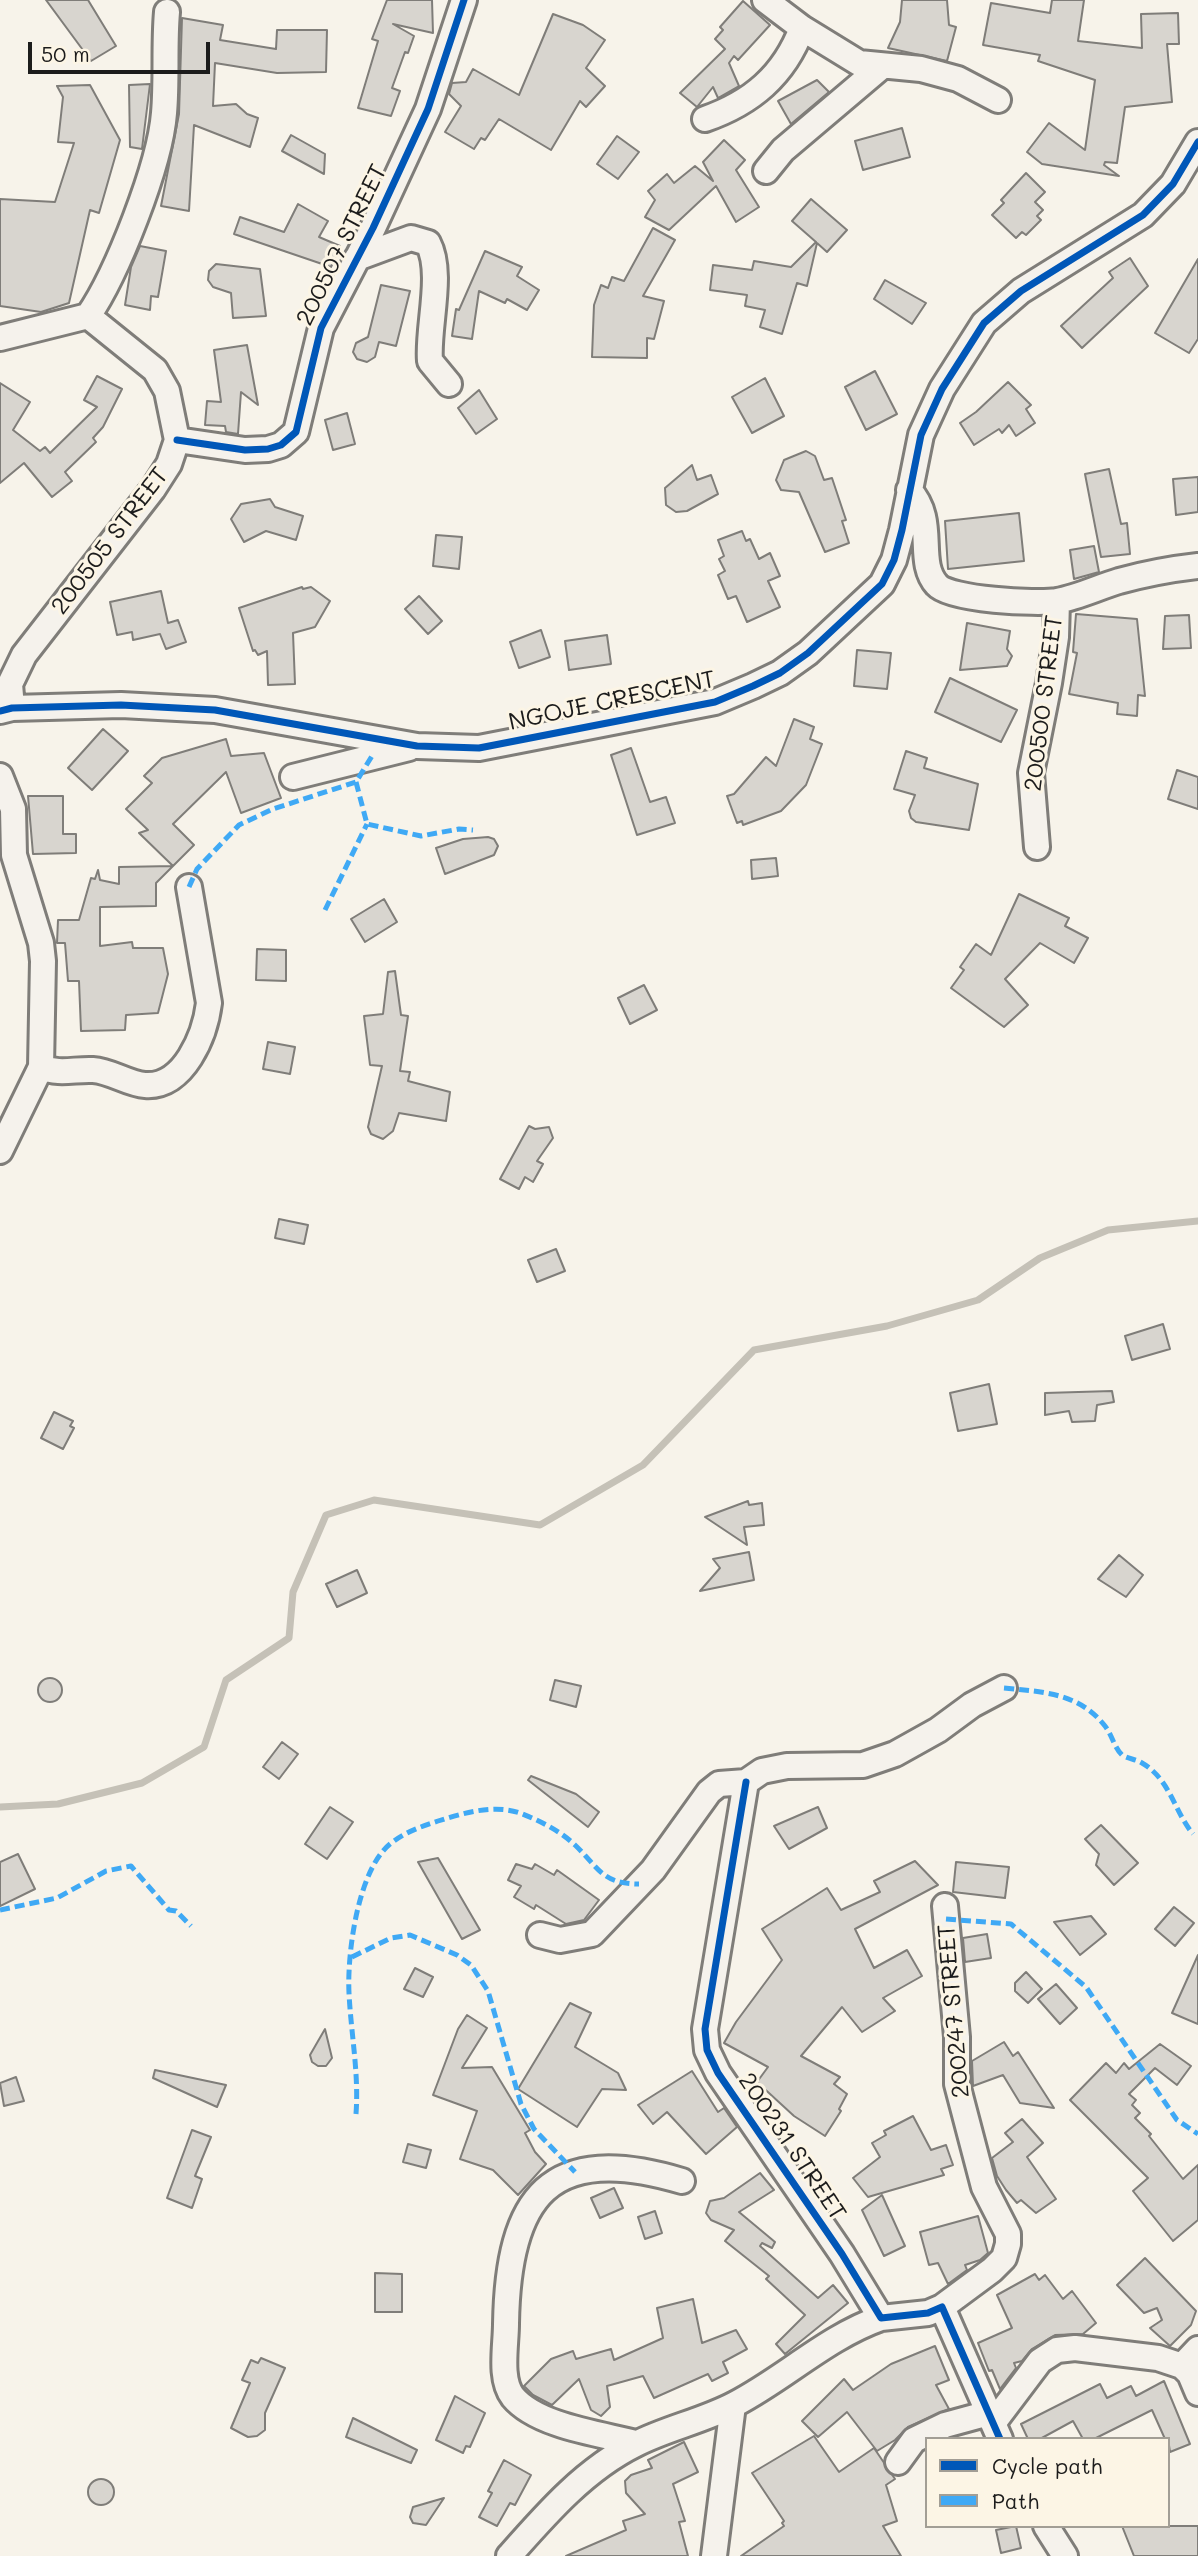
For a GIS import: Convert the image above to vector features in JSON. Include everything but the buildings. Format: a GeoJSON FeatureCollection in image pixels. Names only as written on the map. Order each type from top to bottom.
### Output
{"type":"FeatureCollection","features":[{"type":"Feature","properties":{"kind":"street","name":"200507 STREET"},"geometry":{"type":"LineString","coordinates":[[177,440],[245,450],[268,449],[290,438],[299,425],[310,361],[321,328],[428,109],[464,0]]}},
{"type":"Feature","properties":{"kind":"street"},"geometry":{"type":"LineString","coordinates":[[765,0],[802,28],[859,63],[881,67],[902,64],[958,79],[998,100]]}},
{"type":"Feature","properties":{"kind":"street"},"geometry":{"type":"LineString","coordinates":[[0,338],[88,316],[107,288],[158,151],[164,114],[167,12]]}},
{"type":"Feature","properties":{"kind":"street"},"geometry":{"type":"LineString","coordinates":[[705,119],[746,103],[777,75],[802,28]]}},
{"type":"Feature","properties":{"kind":"street"},"geometry":{"type":"LineString","coordinates":[[766,171],[783,150],[881,67]]}},
{"type":"Feature","properties":{"kind":"street","name":"NGOJE CRESCENT"},"geometry":{"type":"LineString","coordinates":[[6,709],[121,705],[215,710],[417,746],[479,748],[711,703],[780,673],[822,640],[882,583],[894,560],[921,435],[942,389],[985,323],[1021,291],[1143,215],[1173,184],[1198,142]]}},
{"type":"Feature","properties":{"kind":"street"},"geometry":{"type":"LineString","coordinates":[[357,258],[411,238],[428,243],[433,251],[434,269],[430,361],[449,384]]}},
{"type":"Feature","properties":{"kind":"street","name":"200505 STREET"},"geometry":{"type":"LineString","coordinates":[[6,709],[10,684],[24,655],[153,489],[169,464],[177,440],[167,391],[155,370],[88,316]]}},
{"type":"Feature","properties":{"kind":"street"},"geometry":{"type":"LineString","coordinates":[[909,491],[920,503],[925,515],[930,575],[938,587],[952,593],[984,598],[1057,601],[1119,582],[1198,566]]}},
{"type":"Feature","properties":{"kind":"street","name":"200500 STREET"},"geometry":{"type":"LineString","coordinates":[[1037,847],[1031,773],[1053,660],[1057,601]]}},
{"type":"Feature","properties":{"kind":"street"},"geometry":{"type":"LineString","coordinates":[[293,777],[417,746]]}},
{"type":"Feature","properties":{"kind":"street"},"geometry":{"type":"LineString","coordinates":[[0,776],[13,809],[14,855],[41,943],[41,1067],[0,1151]]}},
{"type":"Feature","properties":{"kind":"street"},"geometry":{"type":"LineString","coordinates":[[41,1067],[53,1072],[94,1070],[143,1085],[161,1084],[188,1061],[206,1023],[209,1003],[189,887]]}},
{"type":"Feature","properties":{"kind":"street"},"geometry":{"type":"LineString","coordinates":[[540,1935],[559,1940],[592,1934],[653,1871],[709,1792],[719,1784],[746,1782],[762,1771],[787,1766],[863,1765],[895,1754],[1004,1688]]}},
{"type":"Feature","properties":{"kind":"street","name":"200231 STREET"},"geometry":{"type":"LineString","coordinates":[[746,1782],[705,2029],[707,2050],[718,2073],[842,2254],[881,2318]]}},
{"type":"Feature","properties":{"kind":"street","name":"200247 STREET"},"geometry":{"type":"LineString","coordinates":[[942,2307],[1004,2258],[1008,2234],[984,2187],[957,2084],[958,2047],[945,1906]]}},
{"type":"Feature","properties":{"kind":"street"},"geometry":{"type":"LineString","coordinates":[[636,2443],[563,2424],[526,2409],[511,2395],[505,2374],[510,2257],[518,2228],[529,2208],[568,2174],[590,2169],[631,2169],[682,2181]]}},
{"type":"Feature","properties":{"kind":"street"},"geometry":{"type":"LineString","coordinates":[[509,2556],[554,2506],[605,2462],[636,2443],[733,2405],[852,2329],[881,2318],[928,2313],[942,2307],[994,2425]]}},
{"type":"Feature","properties":{"kind":"street"},"geometry":{"type":"LineString","coordinates":[[994,2425],[1040,2361],[1057,2350],[1098,2350],[1158,2358],[1190,2357],[1190,2374],[1198,2393]]}},
{"type":"Feature","properties":{"kind":"street"},"geometry":{"type":"LineString","coordinates":[[715,2556],[733,2405]]}},
{"type":"Feature","properties":{"kind":"street"},"geometry":{"type":"LineString","coordinates":[[898,2462],[914,2440],[945,2425],[994,2425]]}},
{"type":"Feature","properties":{"kind":"street"},"geometry":{"type":"LineString","coordinates":[[1046,2528],[1065,2556]]}},
{"type":"Feature","properties":{"kind":"waterway"},"geometry":{"type":"LineString","coordinates":[[0,1807],[58,1804],[142,1783],[204,1747],[226,1680],[289,1638],[293,1592],[326,1515],[374,1500],[540,1525],[643,1465],[754,1350],[887,1326],[978,1300],[1040,1258],[1108,1230],[1198,1221]]}},
{"type":"Feature","properties":{"kind":"marked path"},"geometry":{"type":"LineString","coordinates":[[189,887],[197,869],[239,825],[273,809],[356,782],[372,756]]}},
{"type":"Feature","properties":{"kind":"marked path"},"geometry":{"type":"LineString","coordinates":[[356,782],[367,824],[421,836],[459,829],[473,830]]}},
{"type":"Feature","properties":{"kind":"marked path"},"geometry":{"type":"LineString","coordinates":[[325,910],[367,824]]}},
{"type":"Feature","properties":{"kind":"marked path"},"geometry":{"type":"LineString","coordinates":[[1004,1688],[1060,1696],[1095,1715],[1122,1755],[1142,1763],[1159,1778],[1193,1834]]}},
{"type":"Feature","properties":{"kind":"marked path"},"geometry":{"type":"LineString","coordinates":[[356,2114],[356,2069],[349,1993],[350,1956],[362,1892],[379,1856],[390,1844],[413,1830],[458,1815],[489,1809],[510,1810],[549,1826],[575,1845],[609,1878],[639,1884]]}},
{"type":"Feature","properties":{"kind":"marked path"},"geometry":{"type":"LineString","coordinates":[[0,1910],[57,1898],[106,1871],[131,1866],[169,1910],[176,1911],[191,1926]]}},
{"type":"Feature","properties":{"kind":"marked path"},"geometry":{"type":"LineString","coordinates":[[946,1919],[1011,1924],[1086,1987],[1177,2120],[1198,2134]]}},
{"type":"Feature","properties":{"kind":"marked path"},"geometry":{"type":"LineString","coordinates":[[352,1957],[391,1938],[410,1935],[457,1955],[471,1965],[488,1991],[521,2104],[534,2129],[575,2172]]}},
{"type":"Feature","properties":{"kind":"cycle path"},"geometry":{"type":"LineString","coordinates":[[177,440],[245,450],[268,449],[281,445],[296,432],[321,328],[373,228],[428,109],[464,0]]}},
{"type":"Feature","properties":{"kind":"cycle path"},"geometry":{"type":"LineString","coordinates":[[0,711],[12,708],[121,705],[215,710],[417,746],[479,748],[715,702],[753,686],[780,673],[808,653],[882,584],[894,560],[902,530],[921,435],[942,389],[984,323],[1021,291],[1143,215],[1173,184],[1198,142]]}},
{"type":"Feature","properties":{"kind":"cycle path"},"geometry":{"type":"LineString","coordinates":[[746,1782],[705,2029],[707,2050],[718,2073],[842,2254],[881,2318],[928,2313],[942,2307],[999,2437]]}}]}
